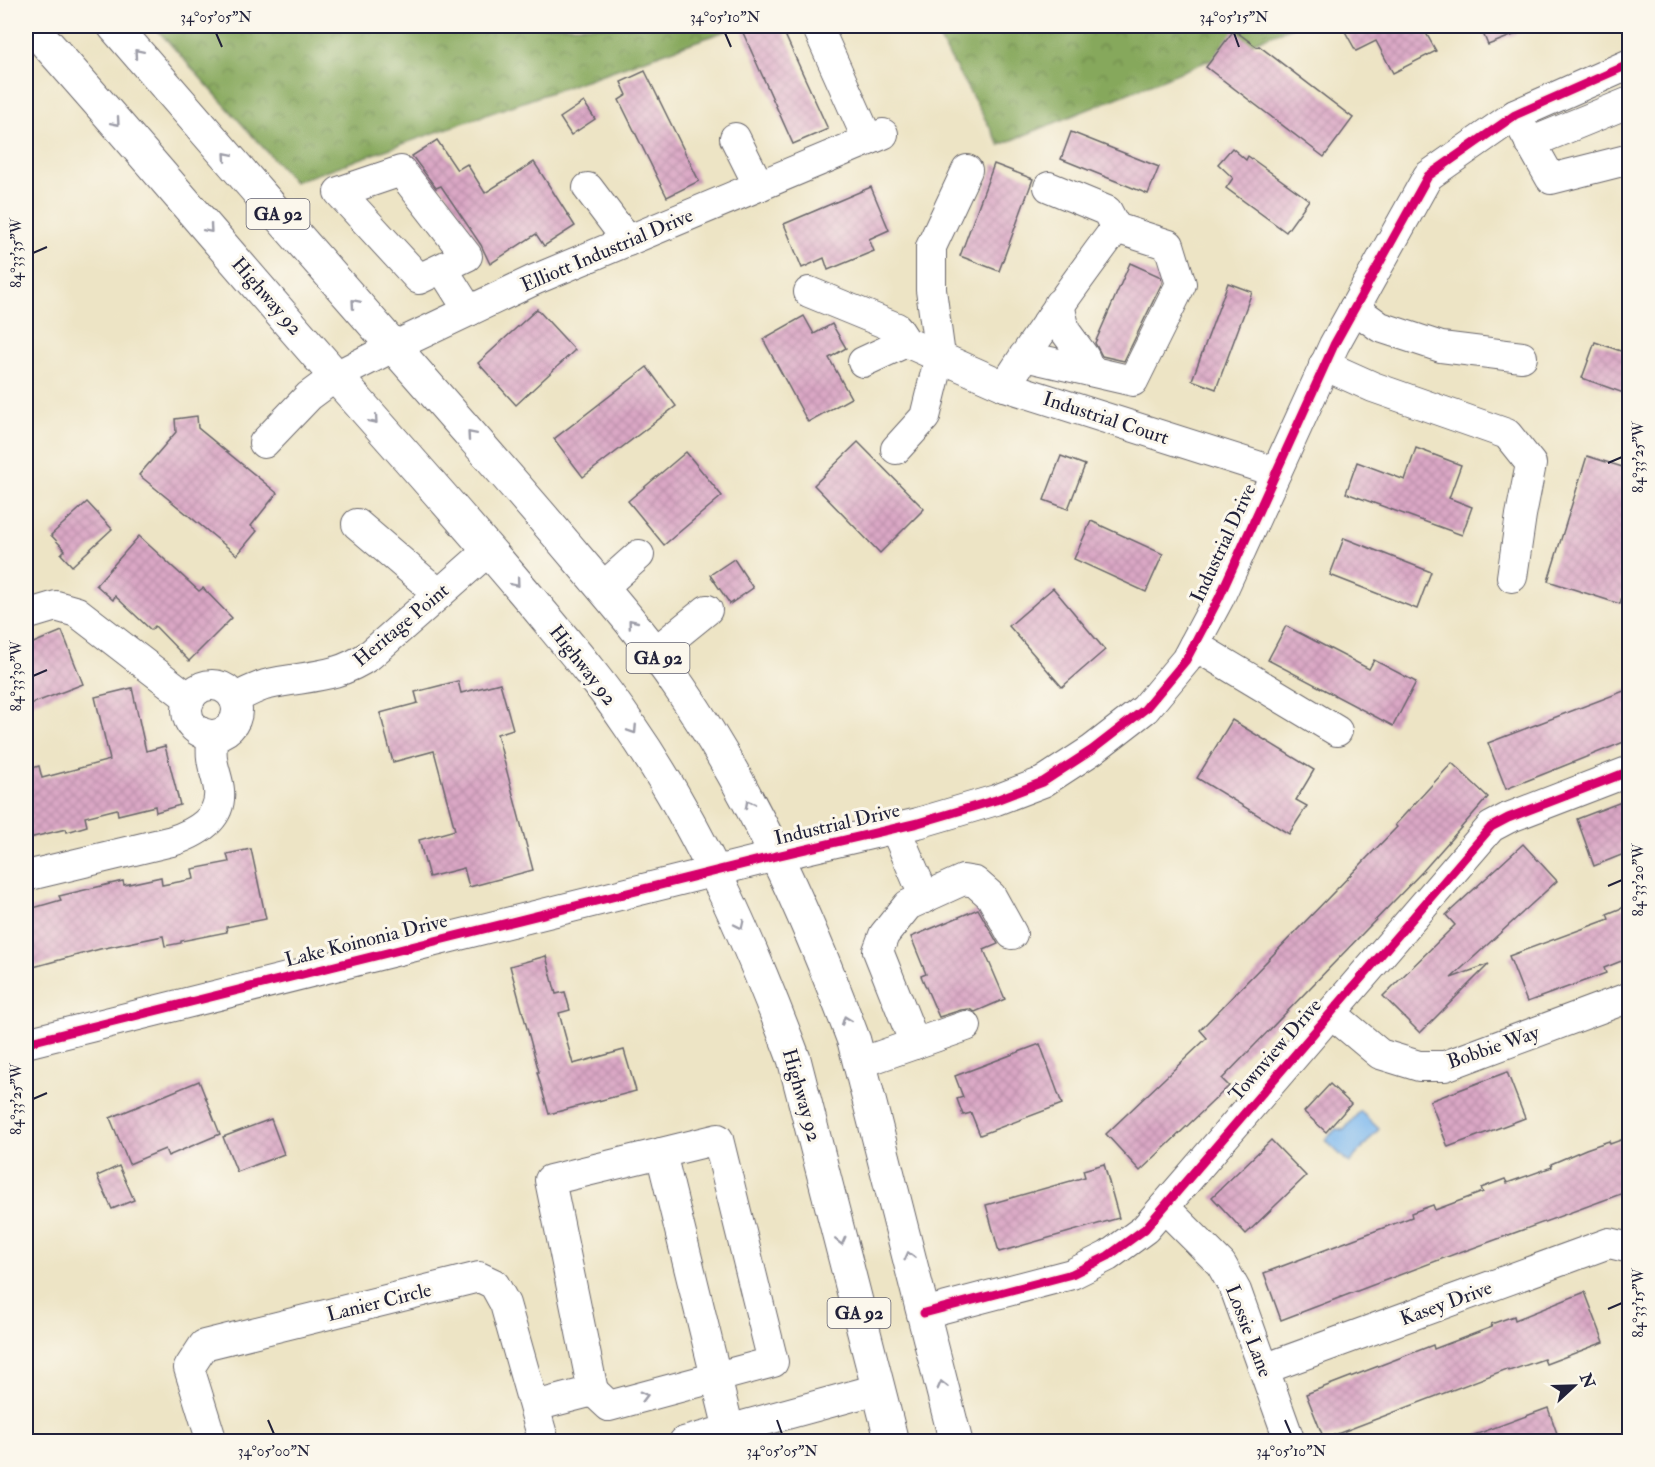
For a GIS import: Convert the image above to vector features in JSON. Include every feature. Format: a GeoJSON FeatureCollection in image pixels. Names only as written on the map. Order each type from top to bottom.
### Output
{"type":"FeatureCollection","features":[{"type":"Feature","properties":{"kind":"main road","name":"Highway 92"},"geometry":{"type":"LineString","coordinates":[[31,26],[489,550],[586,665],[628,723],[673,793],[715,872],[775,1008],[794,1059],[892,1442]]}},
{"type":"Feature","properties":{"kind":"main road","name":"GA 92"},"geometry":{"type":"LineString","coordinates":[[114,26],[510,479],[602,588],[680,688],[727,761],[776,856],[833,984],[854,1041],[956,1442]]}},
{"type":"Feature","properties":{"kind":"street","name":"Elliott Industrial Drive"},"geometry":{"type":"LineString","coordinates":[[264,443],[309,396],[336,376],[393,347],[534,280],[876,137],[817,26]]}},
{"type":"Feature","properties":{"kind":"street","name":"Industrial Drive"},"geometry":{"type":"LineString","coordinates":[[715,872],[895,828],[996,800],[1043,782],[1092,750],[1144,709],[1186,660],[1194,645],[1219,598],[1324,365],[1428,176],[1515,115],[1629,64]]}},
{"type":"Feature","properties":{"kind":"street"},"geometry":{"type":"LineString","coordinates":[[1530,143],[1629,102]]}},
{"type":"Feature","properties":{"kind":"street"},"geometry":{"type":"LineString","coordinates":[[1515,115],[1551,179],[1629,159]]}},
{"type":"Feature","properties":{"kind":"street"},"geometry":{"type":"LineString","coordinates":[[735,138],[759,186]]}},
{"type":"Feature","properties":{"kind":"street"},"geometry":{"type":"LineString","coordinates":[[896,449],[925,417],[940,356],[931,290],[931,247],[967,170]]}},
{"type":"Feature","properties":{"kind":"street"},"geometry":{"type":"LineString","coordinates":[[1024,356],[1133,381],[1181,284],[1169,245],[1116,228],[1107,211],[1049,187]]}},
{"type":"Feature","properties":{"kind":"street"},"geometry":{"type":"LineString","coordinates":[[588,188],[628,241]]}},
{"type":"Feature","properties":{"kind":"street"},"geometry":{"type":"LineString","coordinates":[[1005,386],[1059,304],[1116,228]]}},
{"type":"Feature","properties":{"kind":"street"},"geometry":{"type":"LineString","coordinates":[[442,268],[468,311]]}},
{"type":"Feature","properties":{"kind":"street","name":"Industrial Court"},"geometry":{"type":"LineString","coordinates":[[809,292],[897,328],[906,342],[1005,386],[1276,472]]}},
{"type":"Feature","properties":{"kind":"street"},"geometry":{"type":"LineString","coordinates":[[1059,304],[1065,331],[1084,357],[1090,371]]}},
{"type":"Feature","properties":{"kind":"street"},"geometry":{"type":"LineString","coordinates":[[1354,308],[1380,327],[1441,348],[1522,357]]}},
{"type":"Feature","properties":{"kind":"street"},"geometry":{"type":"LineString","coordinates":[[863,362],[906,342]]}},
{"type":"Feature","properties":{"kind":"street"},"geometry":{"type":"LineString","coordinates":[[1324,365],[1373,387],[1507,434],[1531,464],[1512,577]]}},
{"type":"Feature","properties":{"kind":"street"},"geometry":{"type":"LineString","coordinates":[[357,524],[439,594]]}},
{"type":"Feature","properties":{"kind":"street","name":"Heritage Point"},"geometry":{"type":"LineString","coordinates":[[234,698],[263,686],[337,673],[359,663],[489,550]]}},
{"type":"Feature","properties":{"kind":"street"},"geometry":{"type":"LineString","coordinates":[[602,588],[639,555]]}},
{"type":"Feature","properties":{"kind":"street"},"geometry":{"type":"LineString","coordinates":[[26,615],[56,606],[76,612],[190,699]]}},
{"type":"Feature","properties":{"kind":"street"},"geometry":{"type":"LineString","coordinates":[[654,653],[707,610]]}},
{"type":"Feature","properties":{"kind":"street"},"geometry":{"type":"LineString","coordinates":[[1194,645],[1337,731]]}},
{"type":"Feature","properties":{"kind":"street"},"geometry":{"type":"LineString","coordinates":[[208,685],[223,687],[234,698],[237,715],[234,723],[220,733],[212,735],[204,733],[191,722],[188,706],[194,692],[208,685]]}},
{"type":"Feature","properties":{"kind":"street"},"geometry":{"type":"LineString","coordinates":[[26,876],[172,841],[190,834],[208,822],[218,806],[219,797],[212,757],[212,735]]}},
{"type":"Feature","properties":{"kind":"street","name":"Townview Drive"},"geometry":{"type":"LineString","coordinates":[[924,1313],[1072,1274],[1108,1256],[1145,1229],[1491,828],[1508,818],[1629,771]]}},
{"type":"Feature","properties":{"kind":"street"},"geometry":{"type":"LineString","coordinates":[[895,828],[925,898]]}},
{"type":"Feature","properties":{"kind":"street","name":"Lake Koinonia Drive"},"geometry":{"type":"LineString","coordinates":[[26,1043],[715,872]]}},
{"type":"Feature","properties":{"kind":"street"},"geometry":{"type":"LineString","coordinates":[[915,1044],[878,951],[884,935],[908,905],[963,880],[975,882],[991,896],[1012,934]]}},
{"type":"Feature","properties":{"kind":"street","name":"Bobbie Way"},"geometry":{"type":"LineString","coordinates":[[1331,1013],[1380,1054],[1419,1066],[1445,1066],[1629,997]]}},
{"type":"Feature","properties":{"kind":"street"},"geometry":{"type":"LineString","coordinates":[[860,1063],[966,1026]]}},
{"type":"Feature","properties":{"kind":"street"},"geometry":{"type":"LineString","coordinates":[[718,1139],[772,1362],[609,1406],[593,1391],[550,1180],[662,1153],[718,1139]]}},
{"type":"Feature","properties":{"kind":"street"},"geometry":{"type":"LineString","coordinates":[[662,1153],[716,1376],[710,1437],[878,1389]]}},
{"type":"Feature","properties":{"kind":"street","name":"Lossie Lane"},"geometry":{"type":"LineString","coordinates":[[1164,1207],[1221,1264],[1236,1291],[1290,1442]]}},
{"type":"Feature","properties":{"kind":"street","name":"Kasey Drive"},"geometry":{"type":"LineString","coordinates":[[1264,1369],[1609,1243],[1629,1248]]}},
{"type":"Feature","properties":{"kind":"street","name":"Lanier Circle"},"geometry":{"type":"LineString","coordinates":[[212,1442],[189,1368],[204,1345],[479,1277],[494,1284],[505,1304],[544,1442]]}},
{"type":"Feature","properties":{"kind":"street"},"geometry":{"type":"LineString","coordinates":[[535,1406],[593,1391]]}},
{"type":"Feature","properties":{"kind":"green space"},"geometry":{"type":"Polygon","coordinates":[[[154,26],[740,26],[294,182],[154,26]]]}},
{"type":"Feature","properties":{"kind":"green space"},"geometry":{"type":"Polygon","coordinates":[[[932,26],[1294,26],[1000,145],[932,26]]]}},
{"type":"Feature","properties":{"kind":"water"},"geometry":{"type":"Polygon","coordinates":[[[1360,1111],[1379,1129],[1349,1163],[1325,1140],[1336,1129],[1344,1130],[1360,1111]]]}},
{"type":"Feature","properties":{"kind":"building"},"geometry":{"type":"Polygon","coordinates":[[[740,26],[781,26],[828,129],[793,144],[740,26]]]}},
{"type":"Feature","properties":{"kind":"building"},"geometry":{"type":"Polygon","coordinates":[[[1342,26],[1422,26],[1436,51],[1393,73],[1376,41],[1356,51],[1342,26]]]}},
{"type":"Feature","properties":{"kind":"building"},"geometry":{"type":"Polygon","coordinates":[[[1480,26],[1533,26],[1534,27],[1488,45],[1480,26]]]}},
{"type":"Feature","properties":{"kind":"building"},"geometry":{"type":"Polygon","coordinates":[[[1234,30],[1257,47],[1259,46],[1353,118],[1324,157],[1206,67],[1234,30]]]}},
{"type":"Feature","properties":{"kind":"building"},"geometry":{"type":"Polygon","coordinates":[[[645,71],[699,181],[667,197],[619,100],[627,95],[621,82],[645,71]]]}},
{"type":"Feature","properties":{"kind":"building"},"geometry":{"type":"Polygon","coordinates":[[[584,102],[595,119],[571,135],[560,118],[584,102]]]}},
{"type":"Feature","properties":{"kind":"building"},"geometry":{"type":"Polygon","coordinates":[[[1071,132],[1159,167],[1148,194],[1061,159],[1071,132]]]}},
{"type":"Feature","properties":{"kind":"building"},"geometry":{"type":"Polygon","coordinates":[[[437,140],[457,170],[467,164],[485,193],[534,162],[575,226],[544,246],[536,234],[490,264],[481,245],[441,186],[436,188],[412,156],[437,140]]]}},
{"type":"Feature","properties":{"kind":"building"},"geometry":{"type":"Polygon","coordinates":[[[1232,148],[1246,160],[1248,156],[1309,200],[1286,232],[1226,188],[1233,178],[1218,164],[1232,148]]]}},
{"type":"Feature","properties":{"kind":"building"},"geometry":{"type":"Polygon","coordinates":[[[994,164],[1033,179],[999,271],[960,256],[994,164]]]}},
{"type":"Feature","properties":{"kind":"building"},"geometry":{"type":"Polygon","coordinates":[[[871,187],[889,230],[869,239],[874,251],[828,270],[824,258],[802,268],[784,224],[871,187]]]}},
{"type":"Feature","properties":{"kind":"building"},"geometry":{"type":"Polygon","coordinates":[[[1130,263],[1161,277],[1162,283],[1124,361],[1102,356],[1095,343],[1130,263]]]}},
{"type":"Feature","properties":{"kind":"building"},"geometry":{"type":"Polygon","coordinates":[[[1228,283],[1252,292],[1216,389],[1192,380],[1228,283]]]}},
{"type":"Feature","properties":{"kind":"building"},"geometry":{"type":"Polygon","coordinates":[[[537,309],[575,350],[516,405],[478,363],[537,309]]]}},
{"type":"Feature","properties":{"kind":"building"},"geometry":{"type":"Polygon","coordinates":[[[804,316],[814,334],[832,324],[846,348],[829,358],[851,398],[808,422],[763,339],[804,316]]]}},
{"type":"Feature","properties":{"kind":"building"},"geometry":{"type":"Polygon","coordinates":[[[1595,342],[1629,354],[1629,395],[1582,378],[1595,342]]]}},
{"type":"Feature","properties":{"kind":"building"},"geometry":{"type":"Polygon","coordinates":[[[647,367],[676,406],[583,477],[554,439],[647,367]]]}},
{"type":"Feature","properties":{"kind":"building"},"geometry":{"type":"Polygon","coordinates":[[[197,416],[198,428],[277,493],[251,526],[257,531],[237,555],[139,475],[176,432],[175,419],[197,416]]]}},
{"type":"Feature","properties":{"kind":"building"},"geometry":{"type":"Polygon","coordinates":[[[858,442],[924,509],[880,553],[814,485],[858,442]]]}},
{"type":"Feature","properties":{"kind":"building"},"geometry":{"type":"Polygon","coordinates":[[[1416,448],[1461,465],[1449,498],[1472,507],[1462,535],[1346,493],[1357,462],[1405,480],[1416,448]]]}},
{"type":"Feature","properties":{"kind":"building"},"geometry":{"type":"Polygon","coordinates":[[[686,452],[722,496],[664,545],[628,501],[686,452]]]}},
{"type":"Feature","properties":{"kind":"building"},"geometry":{"type":"Polygon","coordinates":[[[1061,456],[1085,465],[1068,509],[1044,500],[1061,456]]]}},
{"type":"Feature","properties":{"kind":"building"},"geometry":{"type":"Polygon","coordinates":[[[1587,456],[1629,469],[1629,572],[1620,604],[1548,581],[1587,456]]]}},
{"type":"Feature","properties":{"kind":"building"},"geometry":{"type":"Polygon","coordinates":[[[87,502],[112,529],[72,566],[61,554],[65,550],[51,535],[87,502]]]}},
{"type":"Feature","properties":{"kind":"building"},"geometry":{"type":"Polygon","coordinates":[[[1091,521],[1163,554],[1146,592],[1074,559],[1091,521]]]}},
{"type":"Feature","properties":{"kind":"building"},"geometry":{"type":"Polygon","coordinates":[[[139,536],[199,591],[203,588],[232,618],[189,661],[155,626],[151,630],[115,596],[113,600],[96,585],[139,536]]]}},
{"type":"Feature","properties":{"kind":"building"},"geometry":{"type":"Polygon","coordinates":[[[1344,538],[1431,572],[1417,609],[1330,575],[1344,538]]]}},
{"type":"Feature","properties":{"kind":"building"},"geometry":{"type":"Polygon","coordinates":[[[734,559],[753,588],[730,604],[710,575],[734,559]]]}},
{"type":"Feature","properties":{"kind":"building"},"geometry":{"type":"Polygon","coordinates":[[[1053,588],[1105,650],[1062,687],[1009,626],[1053,588]]]}},
{"type":"Feature","properties":{"kind":"building"},"geometry":{"type":"Polygon","coordinates":[[[1286,626],[1369,669],[1374,660],[1416,682],[1393,726],[1268,660],[1286,626]]]}},
{"type":"Feature","properties":{"kind":"building"},"geometry":{"type":"Polygon","coordinates":[[[62,631],[83,684],[26,706],[26,646],[62,631]]]}},
{"type":"Feature","properties":{"kind":"building"},"geometry":{"type":"Polygon","coordinates":[[[458,681],[461,693],[500,683],[513,729],[497,734],[533,870],[469,887],[464,868],[429,877],[419,840],[455,830],[434,751],[393,762],[380,713],[418,703],[415,692],[458,681]]]}},
{"type":"Feature","properties":{"kind":"building"},"geometry":{"type":"Polygon","coordinates":[[[132,688],[146,751],[165,746],[180,805],[156,812],[155,806],[118,815],[117,809],[85,817],[87,826],[67,832],[66,829],[29,838],[26,825],[26,770],[39,766],[42,778],[110,760],[95,697],[132,688]]]}},
{"type":"Feature","properties":{"kind":"building"},"geometry":{"type":"Polygon","coordinates":[[[1629,689],[1629,740],[1506,789],[1488,743],[1629,689]]]}},
{"type":"Feature","properties":{"kind":"building"},"geometry":{"type":"Polygon","coordinates":[[[1232,720],[1314,770],[1296,800],[1307,806],[1289,834],[1197,778],[1232,720]]]}},
{"type":"Feature","properties":{"kind":"building"},"geometry":{"type":"Polygon","coordinates":[[[1452,763],[1488,797],[1422,872],[1222,1079],[1229,1086],[1140,1171],[1106,1134],[1207,1038],[1200,1030],[1397,827],[1395,825],[1452,763]]]}},
{"type":"Feature","properties":{"kind":"building"},"geometry":{"type":"Polygon","coordinates":[[[1629,799],[1629,852],[1594,866],[1577,819],[1629,799]]]}},
{"type":"Feature","properties":{"kind":"building"},"geometry":{"type":"Polygon","coordinates":[[[1523,844],[1557,881],[1451,978],[1489,964],[1420,1033],[1383,996],[1455,925],[1446,915],[1523,844]]]}},
{"type":"Feature","properties":{"kind":"building"},"geometry":{"type":"Polygon","coordinates":[[[251,849],[266,919],[226,927],[227,932],[181,941],[181,943],[165,946],[163,936],[100,949],[26,969],[26,910],[61,900],[59,896],[123,881],[124,885],[161,877],[162,885],[194,879],[192,869],[229,862],[227,854],[251,849]]]}},
{"type":"Feature","properties":{"kind":"building"},"geometry":{"type":"Polygon","coordinates":[[[1629,905],[1629,958],[1604,968],[1606,973],[1527,1002],[1509,956],[1609,919],[1607,914],[1629,905]]]}},
{"type":"Feature","properties":{"kind":"building"},"geometry":{"type":"Polygon","coordinates":[[[978,909],[998,944],[984,950],[1005,999],[975,1012],[969,1009],[961,1010],[939,1017],[921,976],[926,974],[911,937],[978,909]]]}},
{"type":"Feature","properties":{"kind":"building"},"geometry":{"type":"Polygon","coordinates":[[[546,956],[556,994],[565,992],[570,1010],[559,1013],[573,1064],[624,1050],[636,1091],[549,1114],[510,966],[546,956]]]}},
{"type":"Feature","properties":{"kind":"building"},"geometry":{"type":"Polygon","coordinates":[[[1040,1044],[1062,1104],[980,1135],[971,1113],[963,1115],[957,1099],[963,1097],[955,1076],[1040,1044]]]}},
{"type":"Feature","properties":{"kind":"building"},"geometry":{"type":"Polygon","coordinates":[[[1507,1072],[1525,1118],[1448,1147],[1430,1101],[1507,1072]]]}},
{"type":"Feature","properties":{"kind":"building"},"geometry":{"type":"Polygon","coordinates":[[[199,1081],[220,1134],[168,1156],[165,1149],[129,1164],[110,1118],[199,1081]]]}},
{"type":"Feature","properties":{"kind":"building"},"geometry":{"type":"Polygon","coordinates":[[[1330,1084],[1351,1104],[1326,1132],[1304,1112],[1330,1084]]]}},
{"type":"Feature","properties":{"kind":"building"},"geometry":{"type":"Polygon","coordinates":[[[271,1119],[284,1154],[237,1172],[223,1137],[271,1119]]]}},
{"type":"Feature","properties":{"kind":"building"},"geometry":{"type":"Polygon","coordinates":[[[1629,1137],[1629,1191],[1281,1320],[1264,1273],[1412,1217],[1411,1213],[1433,1205],[1435,1210],[1483,1192],[1481,1188],[1505,1179],[1507,1183],[1552,1167],[1551,1164],[1586,1149],[1629,1137]]]}},
{"type":"Feature","properties":{"kind":"building"},"geometry":{"type":"Polygon","coordinates":[[[1271,1140],[1306,1176],[1246,1234],[1212,1197],[1271,1140]]]}},
{"type":"Feature","properties":{"kind":"building"},"geometry":{"type":"Polygon","coordinates":[[[1104,1164],[1119,1218],[999,1252],[986,1205],[1085,1177],[1083,1170],[1104,1164]]]}},
{"type":"Feature","properties":{"kind":"building"},"geometry":{"type":"Polygon","coordinates":[[[119,1166],[134,1200],[112,1209],[97,1176],[119,1166]]]}},
{"type":"Feature","properties":{"kind":"building"},"geometry":{"type":"Polygon","coordinates":[[[1585,1292],[1604,1342],[1546,1364],[1544,1359],[1509,1371],[1507,1369],[1324,1439],[1306,1394],[1433,1345],[1434,1349],[1492,1327],[1491,1324],[1514,1316],[1515,1320],[1585,1292]]]}},
{"type":"Feature","properties":{"kind":"building"},"geometry":{"type":"Polygon","coordinates":[[[1548,1408],[1560,1442],[1461,1442],[1461,1440],[1548,1408]]]}},
{"type":"Feature","properties":{"kind":"cycle path"},"geometry":{"type":"LineString","coordinates":[[26,1043],[776,856],[918,823],[996,800],[1043,782],[1092,750],[1145,709],[1186,660],[1219,598],[1334,345],[1428,176],[1515,115],[1630,64]]}},
{"type":"Feature","properties":{"kind":"cycle path"},"geometry":{"type":"LineString","coordinates":[[924,1313],[1072,1274],[1108,1256],[1145,1229],[1491,827],[1508,818],[1630,771]]}}]}
